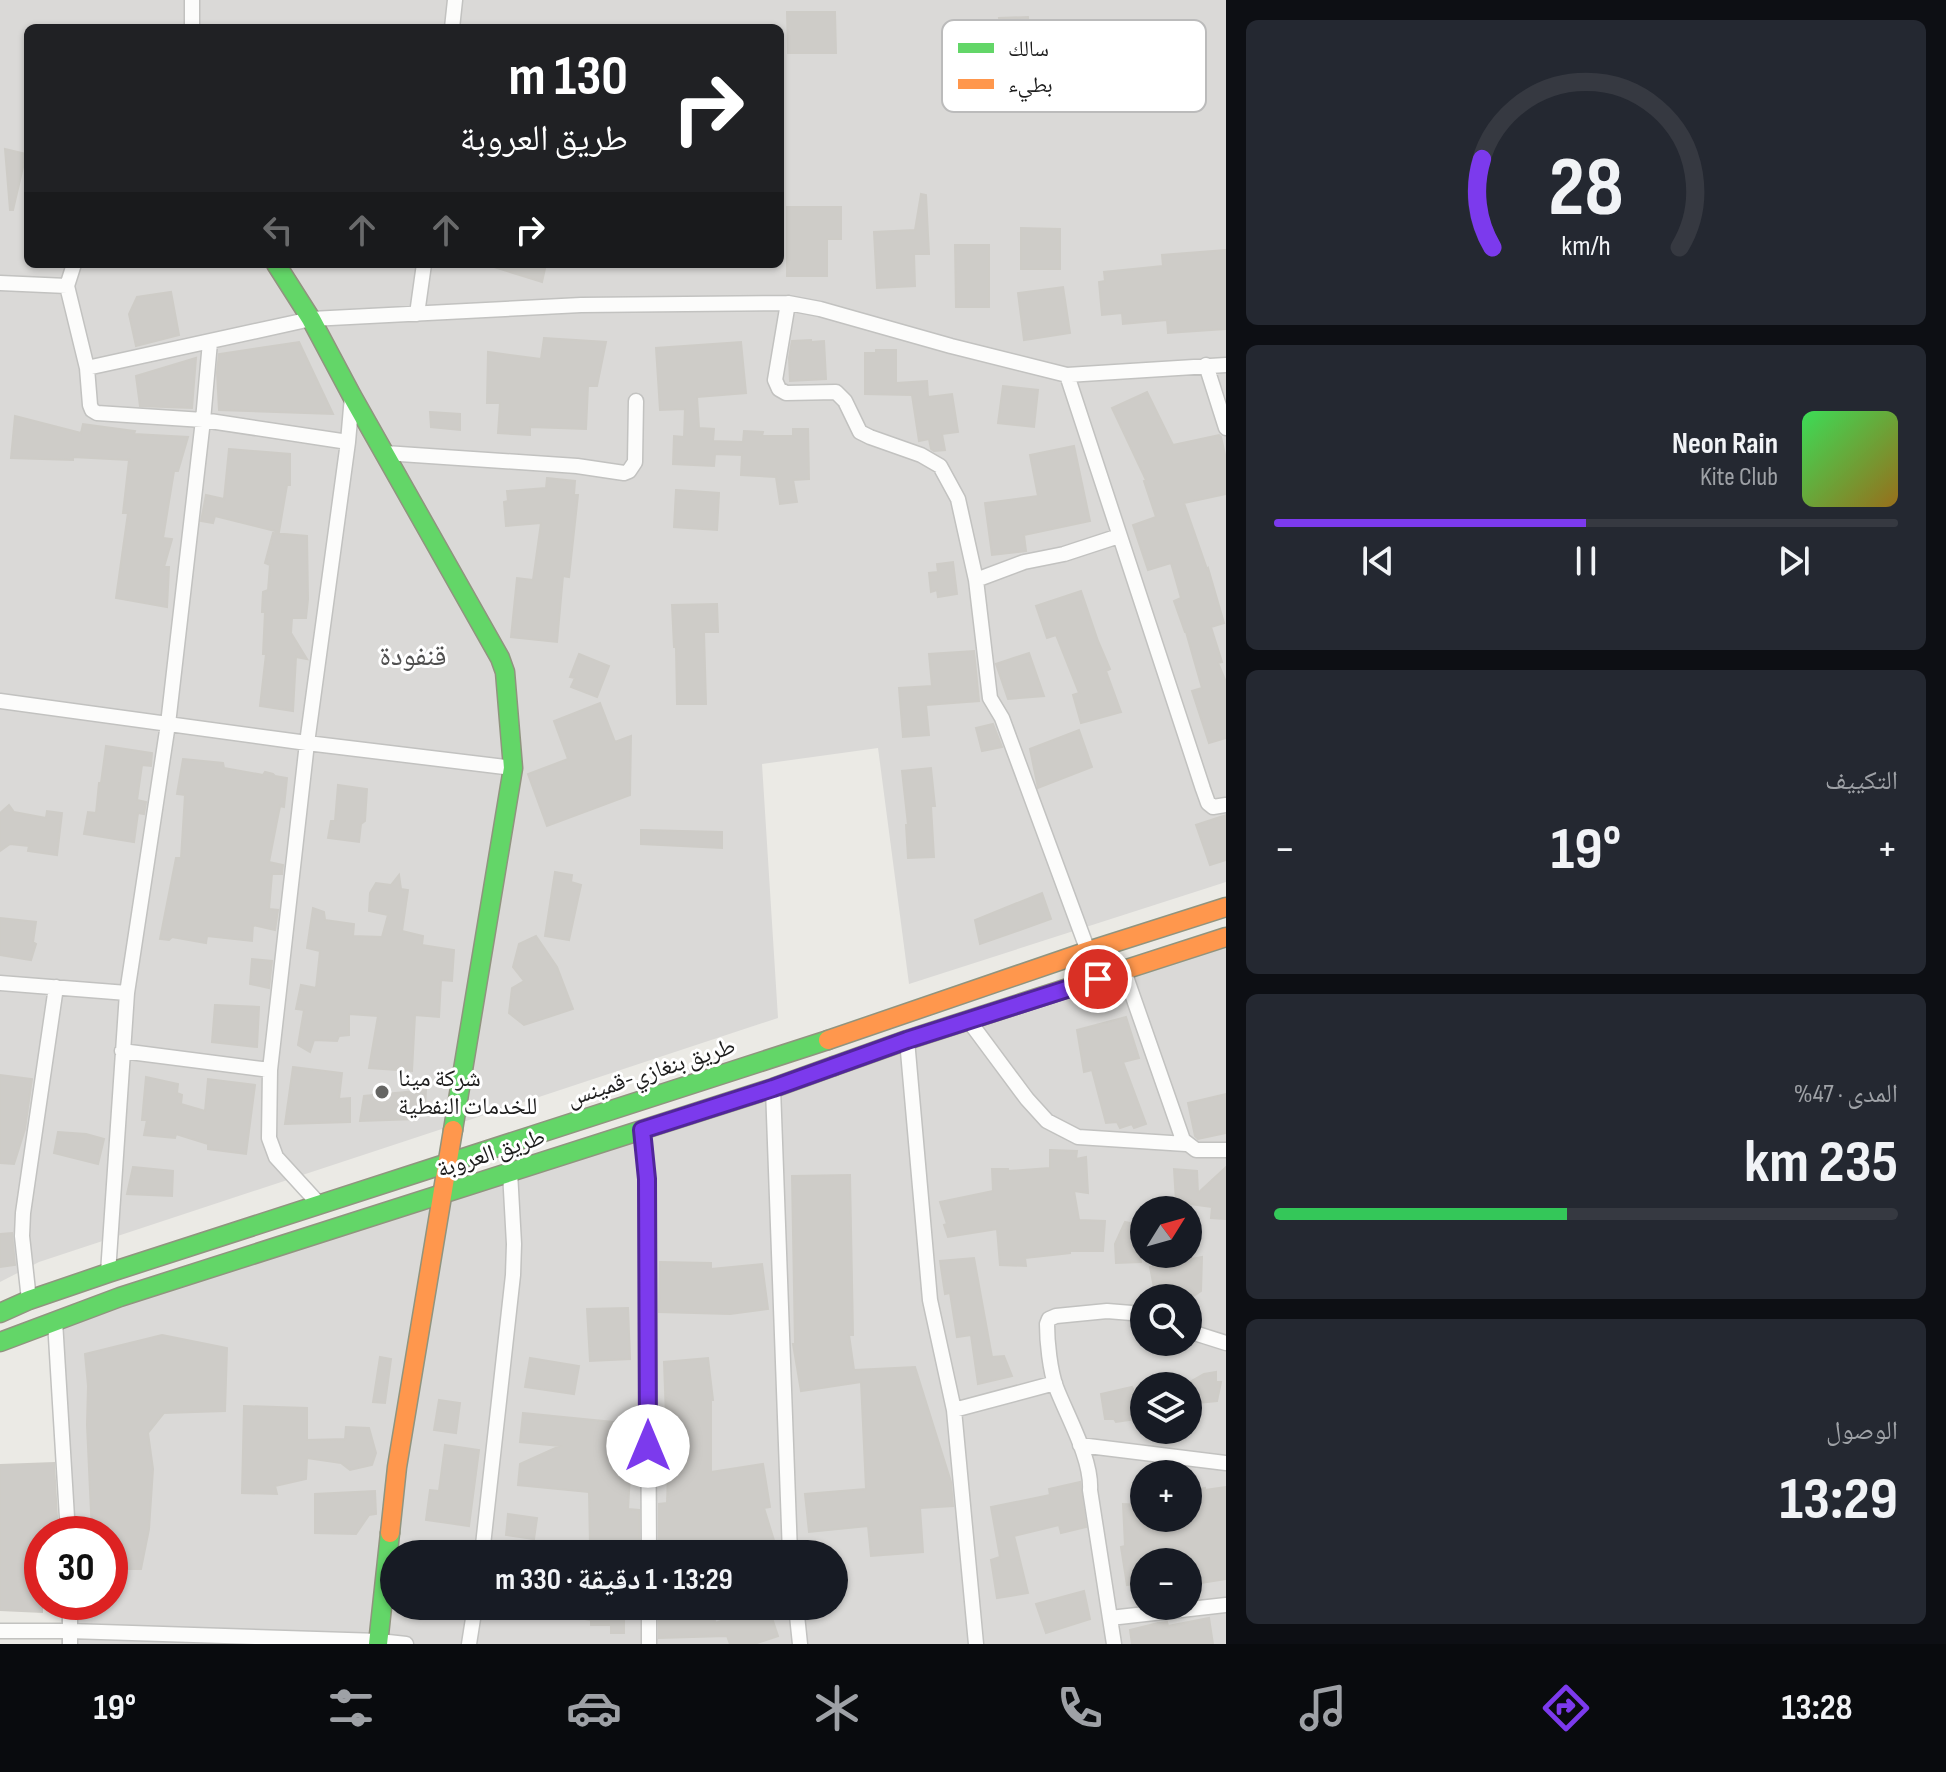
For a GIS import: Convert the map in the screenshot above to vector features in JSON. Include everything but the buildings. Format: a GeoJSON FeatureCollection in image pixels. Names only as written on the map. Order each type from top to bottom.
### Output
{"type":"FeatureCollection","features":[{"type":"Feature","properties":{"kind":"main road"},"geometry":{"type":"LineString","coordinates":[[279,268],[311,319],[500,658],[505,672],[513,768],[397,1467],[379,1643]]}},
{"type":"Feature","properties":{"kind":"main road","name":"طريق بنغازي-قمينس"},"geometry":{"type":"LineString","coordinates":[[0,1313],[108,1273],[896,1018],[1226,907]]}},
{"type":"Feature","properties":{"kind":"main road","name":"طريق العروبة"},"geometry":{"type":"LineString","coordinates":[[0,1342],[120,1297],[773,1088],[907,1040],[1226,937]]}},
{"type":"Feature","properties":{"kind":"street"},"geometry":{"type":"LineString","coordinates":[[192,0],[192,24]]}},
{"type":"Feature","properties":{"kind":"street"},"geometry":{"type":"LineString","coordinates":[[452,24],[455,0]]}},
{"type":"Feature","properties":{"kind":"street"},"geometry":{"type":"LineString","coordinates":[[73,268],[67,286],[87,368],[92,410],[97,413],[203,420],[348,442]]}},
{"type":"Feature","properties":{"kind":"street"},"geometry":{"type":"LineString","coordinates":[[417,314],[423,268]]}},
{"type":"Feature","properties":{"kind":"street"},"geometry":{"type":"LineString","coordinates":[[0,283],[67,286]]}},
{"type":"Feature","properties":{"kind":"street"},"geometry":{"type":"LineString","coordinates":[[87,368],[311,319],[581,305],[788,303],[1067,375],[1226,365]]}},
{"type":"Feature","properties":{"kind":"street"},"geometry":{"type":"LineString","coordinates":[[788,303],[775,380],[779,389],[786,393],[836,392],[845,401],[860,432],[921,455],[940,466],[958,499],[976,580],[990,698],[1002,718],[1088,951]]}},
{"type":"Feature","properties":{"kind":"street"},"geometry":{"type":"LineString","coordinates":[[108,1273],[127,993],[168,724],[210,342]]}},
{"type":"Feature","properties":{"kind":"street"},"geometry":{"type":"LineString","coordinates":[[1206,365],[1226,428]]}},
{"type":"Feature","properties":{"kind":"street"},"geometry":{"type":"LineString","coordinates":[[1067,375],[1208,803],[1213,807],[1226,805]]}},
{"type":"Feature","properties":{"kind":"street"},"geometry":{"type":"LineString","coordinates":[[319,1204],[276,1157],[269,1138],[270,1070],[307,743],[352,396]]}},
{"type":"Feature","properties":{"kind":"street"},"geometry":{"type":"LineString","coordinates":[[385,453],[577,466],[624,473],[635,462],[636,401]]}},
{"type":"Feature","properties":{"kind":"street"},"geometry":{"type":"LineString","coordinates":[[976,580],[1024,562],[1064,554],[1119,536]]}},
{"type":"Feature","properties":{"kind":"street"},"geometry":{"type":"LineString","coordinates":[[0,701],[513,768]]}},
{"type":"Feature","properties":{"kind":"street"},"geometry":{"type":"LineString","coordinates":[[1124,971],[1180,1135],[1186,1144],[1196,1150],[1226,1150]]}},
{"type":"Feature","properties":{"kind":"street"},"geometry":{"type":"LineString","coordinates":[[0,983],[127,993]]}},
{"type":"Feature","properties":{"kind":"street"},"geometry":{"type":"LineString","coordinates":[[29,1300],[22,1236],[23,1213],[56,987]]}},
{"type":"Feature","properties":{"kind":"street"},"geometry":{"type":"LineString","coordinates":[[969,1021],[1047,1121],[1078,1137],[1186,1144]]}},
{"type":"Feature","properties":{"kind":"street"},"geometry":{"type":"LineString","coordinates":[[907,1040],[930,1300],[954,1410],[976,1644]]}},
{"type":"Feature","properties":{"kind":"street"},"geometry":{"type":"LineString","coordinates":[[122,1051],[270,1070]]}},
{"type":"Feature","properties":{"kind":"street"},"geometry":{"type":"LineString","coordinates":[[773,1088],[789,1540]]}},
{"type":"Feature","properties":{"kind":"street"},"geometry":{"type":"LineString","coordinates":[[642,1130],[647,1179],[649,1540]]}},
{"type":"Feature","properties":{"kind":"street"},"geometry":{"type":"LineString","coordinates":[[484,1540],[513,1275],[510,1172]]}},
{"type":"Feature","properties":{"kind":"street"},"geometry":{"type":"LineString","coordinates":[[1114,1644],[1091,1480],[1055,1383],[1047,1332],[1049,1319],[1056,1316],[1107,1311],[1130,1313]]}},
{"type":"Feature","properties":{"kind":"street"},"geometry":{"type":"LineString","coordinates":[[55,1321],[67,1516]]}},
{"type":"Feature","properties":{"kind":"street"},"geometry":{"type":"LineString","coordinates":[[1202,1335],[1226,1343]]}},
{"type":"Feature","properties":{"kind":"street"},"geometry":{"type":"LineString","coordinates":[[954,1410],[1055,1383]]}},
{"type":"Feature","properties":{"kind":"street"},"geometry":{"type":"LineString","coordinates":[[1080,1445],[1226,1463]]}},
{"type":"Feature","properties":{"kind":"street"},"geometry":{"type":"LineString","coordinates":[[1110,1618],[1226,1605]]}},
{"type":"Feature","properties":{"kind":"street"},"geometry":{"type":"LineString","coordinates":[[469,1644],[473,1620]]}},
{"type":"Feature","properties":{"kind":"street"},"geometry":{"type":"LineString","coordinates":[[649,1620],[649,1644]]}},
{"type":"Feature","properties":{"kind":"street"},"geometry":{"type":"LineString","coordinates":[[797,1620],[800,1644]]}},
{"type":"Feature","properties":{"kind":"street"},"geometry":{"type":"LineString","coordinates":[[0,1631],[70,1637],[406,1644]]}},
{"type":"Feature","properties":{"kind":"shaded area"},"geometry":{"type":"Polygon","coordinates":[[[0,0],[1226,0],[1226,882],[909,984],[878,748],[762,764],[778,1018],[39,1262],[0,1282],[0,0]]]}},
{"type":"Feature","properties":{"kind":"shaded area"},"geometry":{"type":"Polygon","coordinates":[[[1226,941],[1226,1644],[61,1644],[61,1620],[128,1620],[128,1516],[62,1516],[62,1325],[1226,941]]]}},
{"type":"Feature","properties":{"kind":"traffic: fast"},"geometry":{"type":"LineString","coordinates":[[279,268],[311,319],[505,672],[513,768],[453,1130]]}},
{"type":"Feature","properties":{"kind":"traffic: fast"},"geometry":{"type":"LineString","coordinates":[[0,1313],[108,1273],[828,1040]]}},
{"type":"Feature","properties":{"kind":"traffic: fast"},"geometry":{"type":"LineString","coordinates":[[0,1342],[120,1297],[834,1066]]}},
{"type":"Feature","properties":{"kind":"traffic: fast"},"geometry":{"type":"LineString","coordinates":[[378,1644],[390,1533]]}},
{"type":"Feature","properties":{"kind":"traffic: slow"},"geometry":{"type":"LineString","coordinates":[[828,1040],[1226,907]]}},
{"type":"Feature","properties":{"kind":"traffic: slow"},"geometry":{"type":"LineString","coordinates":[[834,1066],[1226,937]]}},
{"type":"Feature","properties":{"kind":"traffic: slow"},"geometry":{"type":"LineString","coordinates":[[390,1533],[397,1467],[453,1130]]}},
{"type":"Feature","properties":{"kind":"place","name":"شركة مينا للخدمات النفطية"},"geometry":{"type":"Point","coordinates":[382,1092]}},
{"type":"Feature","properties":{"kind":"district","name":"قنفودة"},"geometry":{"type":"Point","coordinates":[413,656]}},
{"type":"Feature","properties":{"kind":"route"},"geometry":{"type":"LineString","coordinates":[[648,1446],[647,1179],[642,1130],[1098,979]]}}]}
